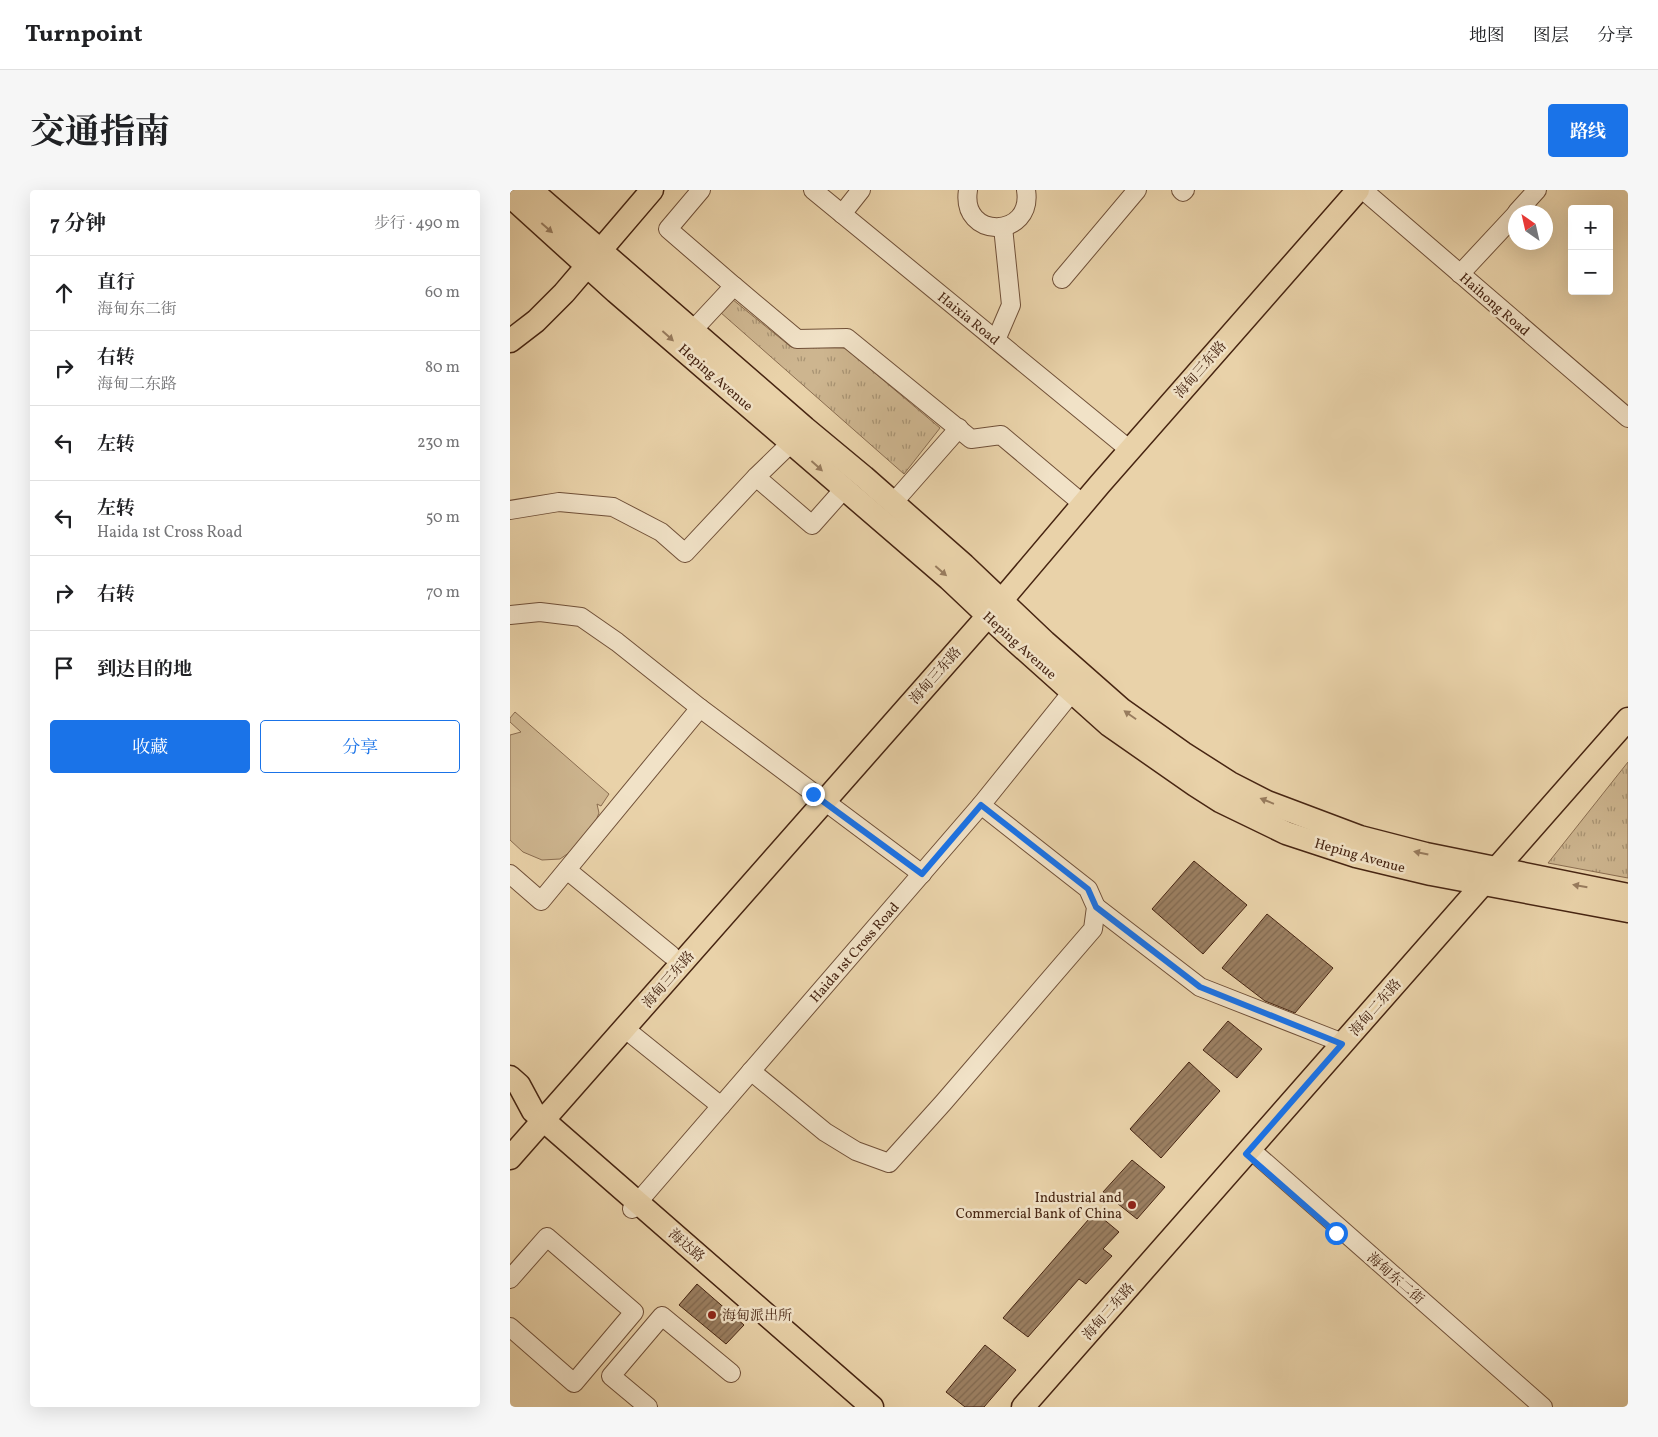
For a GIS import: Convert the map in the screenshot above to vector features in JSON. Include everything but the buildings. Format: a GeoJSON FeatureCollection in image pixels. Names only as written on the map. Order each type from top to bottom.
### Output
{"type":"FeatureCollection","features":[{"type":"Feature","properties":{"kind":"main road","name":"Heping Avenue"},"geometry":{"type":"LineString","coordinates":[[531,190],[589,254],[844,489],[950,579],[989,604],[1121,709],[1183,754],[1267,802],[1360,837],[1496,878],[1628,911]]}},
{"type":"Feature","properties":{"kind":"main road"},"geometry":{"type":"LineString","coordinates":[[510,341],[545,312],[564,293],[589,254],[638,190]]}},
{"type":"Feature","properties":{"kind":"main road"},"geometry":{"type":"LineString","coordinates":[[510,325],[537,303],[589,254],[652,190]]}},
{"type":"Feature","properties":{"kind":"main road"},"geometry":{"type":"LineString","coordinates":[[510,1138],[535,1119],[671,955],[818,798],[1348,190]]}},
{"type":"Feature","properties":{"kind":"main road","name":"海甸三东路"},"geometry":{"type":"LineString","coordinates":[[989,604],[1100,484],[1358,190]]}},
{"type":"Feature","properties":{"kind":"main road","name":"Heping Avenue"},"geometry":{"type":"LineString","coordinates":[[510,196],[692,330],[964,565],[989,604],[1072,692],[1117,731],[1179,775],[1220,801],[1286,833],[1388,865],[1628,895]]}},
{"type":"Feature","properties":{"kind":"main road","name":"海甸二东路"},"geometry":{"type":"LineString","coordinates":[[1023,1407],[1418,971],[1628,719]]}},
{"type":"Feature","properties":{"kind":"main road","name":"海甸二东路"},"geometry":{"type":"LineString","coordinates":[[1034,1407],[1251,1154],[1342,1044],[1628,737]]}},
{"type":"Feature","properties":{"kind":"main road","name":"海甸三东路"},"geometry":{"type":"LineString","coordinates":[[510,1158],[535,1119],[624,1028],[818,798]]}},
{"type":"Feature","properties":{"kind":"main road","name":"海达路"},"geometry":{"type":"LineString","coordinates":[[510,1077],[520,1085],[535,1119]]}},
{"type":"Feature","properties":{"kind":"main road","name":"海达路"},"geometry":{"type":"LineString","coordinates":[[510,1093],[535,1119],[634,1205],[872,1407]]}},
{"type":"Feature","properties":{"kind":"main road","name":"海达路"},"geometry":{"type":"LineString","coordinates":[[634,1205],[860,1407]]}},
{"type":"Feature","properties":{"kind":"street"},"geometry":{"type":"LineString","coordinates":[[701,190],[668,229],[797,339],[847,338],[971,439],[1001,435],[1077,500]]}},
{"type":"Feature","properties":{"kind":"street","name":"Haixia Road"},"geometry":{"type":"LineString","coordinates":[[813,190],[1125,446]]}},
{"type":"Feature","properties":{"kind":"street"},"geometry":{"type":"LineString","coordinates":[[842,214],[861,190]]}},
{"type":"Feature","properties":{"kind":"street"},"geometry":{"type":"LineString","coordinates":[[968,190],[966,198],[968,208],[974,218],[992,228],[1012,224],[1019,218],[1025,210],[1027,201],[1026,190]]}},
{"type":"Feature","properties":{"kind":"street"},"geometry":{"type":"LineString","coordinates":[[1062,279],[1137,190]]}},
{"type":"Feature","properties":{"kind":"street"},"geometry":{"type":"LineString","coordinates":[[1181,190],[1184,192],[1185,190]]}},
{"type":"Feature","properties":{"kind":"street","name":"Haihong Road"},"geometry":{"type":"LineString","coordinates":[[1363,190],[1628,418]]}},
{"type":"Feature","properties":{"kind":"street"},"geometry":{"type":"LineString","coordinates":[[1523,205],[1537,190]]}},
{"type":"Feature","properties":{"kind":"street"},"geometry":{"type":"LineString","coordinates":[[1460,274],[1508,222]]}},
{"type":"Feature","properties":{"kind":"street"},"geometry":{"type":"LineString","coordinates":[[996,340],[1011,305],[1003,227]]}},
{"type":"Feature","properties":{"kind":"street"},"geometry":{"type":"LineString","coordinates":[[692,330],[734,286]]}},
{"type":"Feature","properties":{"kind":"street"},"geometry":{"type":"LineString","coordinates":[[893,503],[959,428]]}},
{"type":"Feature","properties":{"kind":"street"},"geometry":{"type":"LineString","coordinates":[[510,510],[558,502],[613,507],[661,532],[686,553],[756,477],[792,443]]}},
{"type":"Feature","properties":{"kind":"street"},"geometry":{"type":"LineString","coordinates":[[756,477],[812,525],[844,489]]}},
{"type":"Feature","properties":{"kind":"street"},"geometry":{"type":"LineString","coordinates":[[510,615],[540,612],[580,617],[617,642],[818,798],[922,874]]}},
{"type":"Feature","properties":{"kind":"street","name":"Haida 1st Cross Road"},"geometry":{"type":"LineString","coordinates":[[634,1205],[981,805],[1072,692]]}},
{"type":"Feature","properties":{"kind":"street"},"geometry":{"type":"LineString","coordinates":[[510,874],[541,901],[700,708]]}},
{"type":"Feature","properties":{"kind":"street"},"geometry":{"type":"LineString","coordinates":[[981,805],[1088,889],[1096,907],[1200,987],[1342,1044]]}},
{"type":"Feature","properties":{"kind":"street"},"geometry":{"type":"LineString","coordinates":[[567,870],[671,955]]}},
{"type":"Feature","properties":{"kind":"street"},"geometry":{"type":"LineString","coordinates":[[751,1071],[825,1132],[856,1151],[890,1163],[1093,929],[1096,907]]}},
{"type":"Feature","properties":{"kind":"street"},"geometry":{"type":"LineString","coordinates":[[624,1028],[720,1106]]}},
{"type":"Feature","properties":{"kind":"street","name":"海甸东二街"},"geometry":{"type":"LineString","coordinates":[[1251,1154],[1534,1407]]}},
{"type":"Feature","properties":{"kind":"street","name":"海甸东二街"},"geometry":{"type":"LineString","coordinates":[[1251,1154],[1542,1407]]}},
{"type":"Feature","properties":{"kind":"street"},"geometry":{"type":"LineString","coordinates":[[510,1279],[547,1237],[634,1312],[574,1383],[510,1327]]}},
{"type":"Feature","properties":{"kind":"street"},"geometry":{"type":"LineString","coordinates":[[648,1407],[611,1376],[662,1316],[731,1373]]}},
{"type":"Feature","properties":{"kind":"green space"},"geometry":{"type":"Polygon","coordinates":[[[732,299],[791,347],[845,348],[940,428],[904,474],[720,312],[732,299]]]}},
{"type":"Feature","properties":{"kind":"green space"},"geometry":{"type":"Polygon","coordinates":[[[515,712],[609,794],[601,806],[597,804],[599,813],[594,825],[573,850],[560,859],[542,860],[523,852],[510,840],[510,735],[521,732],[510,722],[510,718],[515,712]]]}},
{"type":"Feature","properties":{"kind":"green space"},"geometry":{"type":"Polygon","coordinates":[[[1628,762],[1628,878],[1548,863],[1628,762]]]}},
{"type":"Feature","properties":{"kind":"place","name":"Industrial and Commercial Bank of China"},"geometry":{"type":"Point","coordinates":[1132,1205]}},
{"type":"Feature","properties":{"kind":"place","name":"海甸派出所"},"geometry":{"type":"Point","coordinates":[712,1315]}},
{"type":"Feature","properties":{"kind":"route"},"geometry":{"type":"LineString","coordinates":[[813,794],[922,874],[981,805],[1088,889],[1096,907],[1200,987],[1342,1044],[1246,1154],[1336,1233]]}}]}
